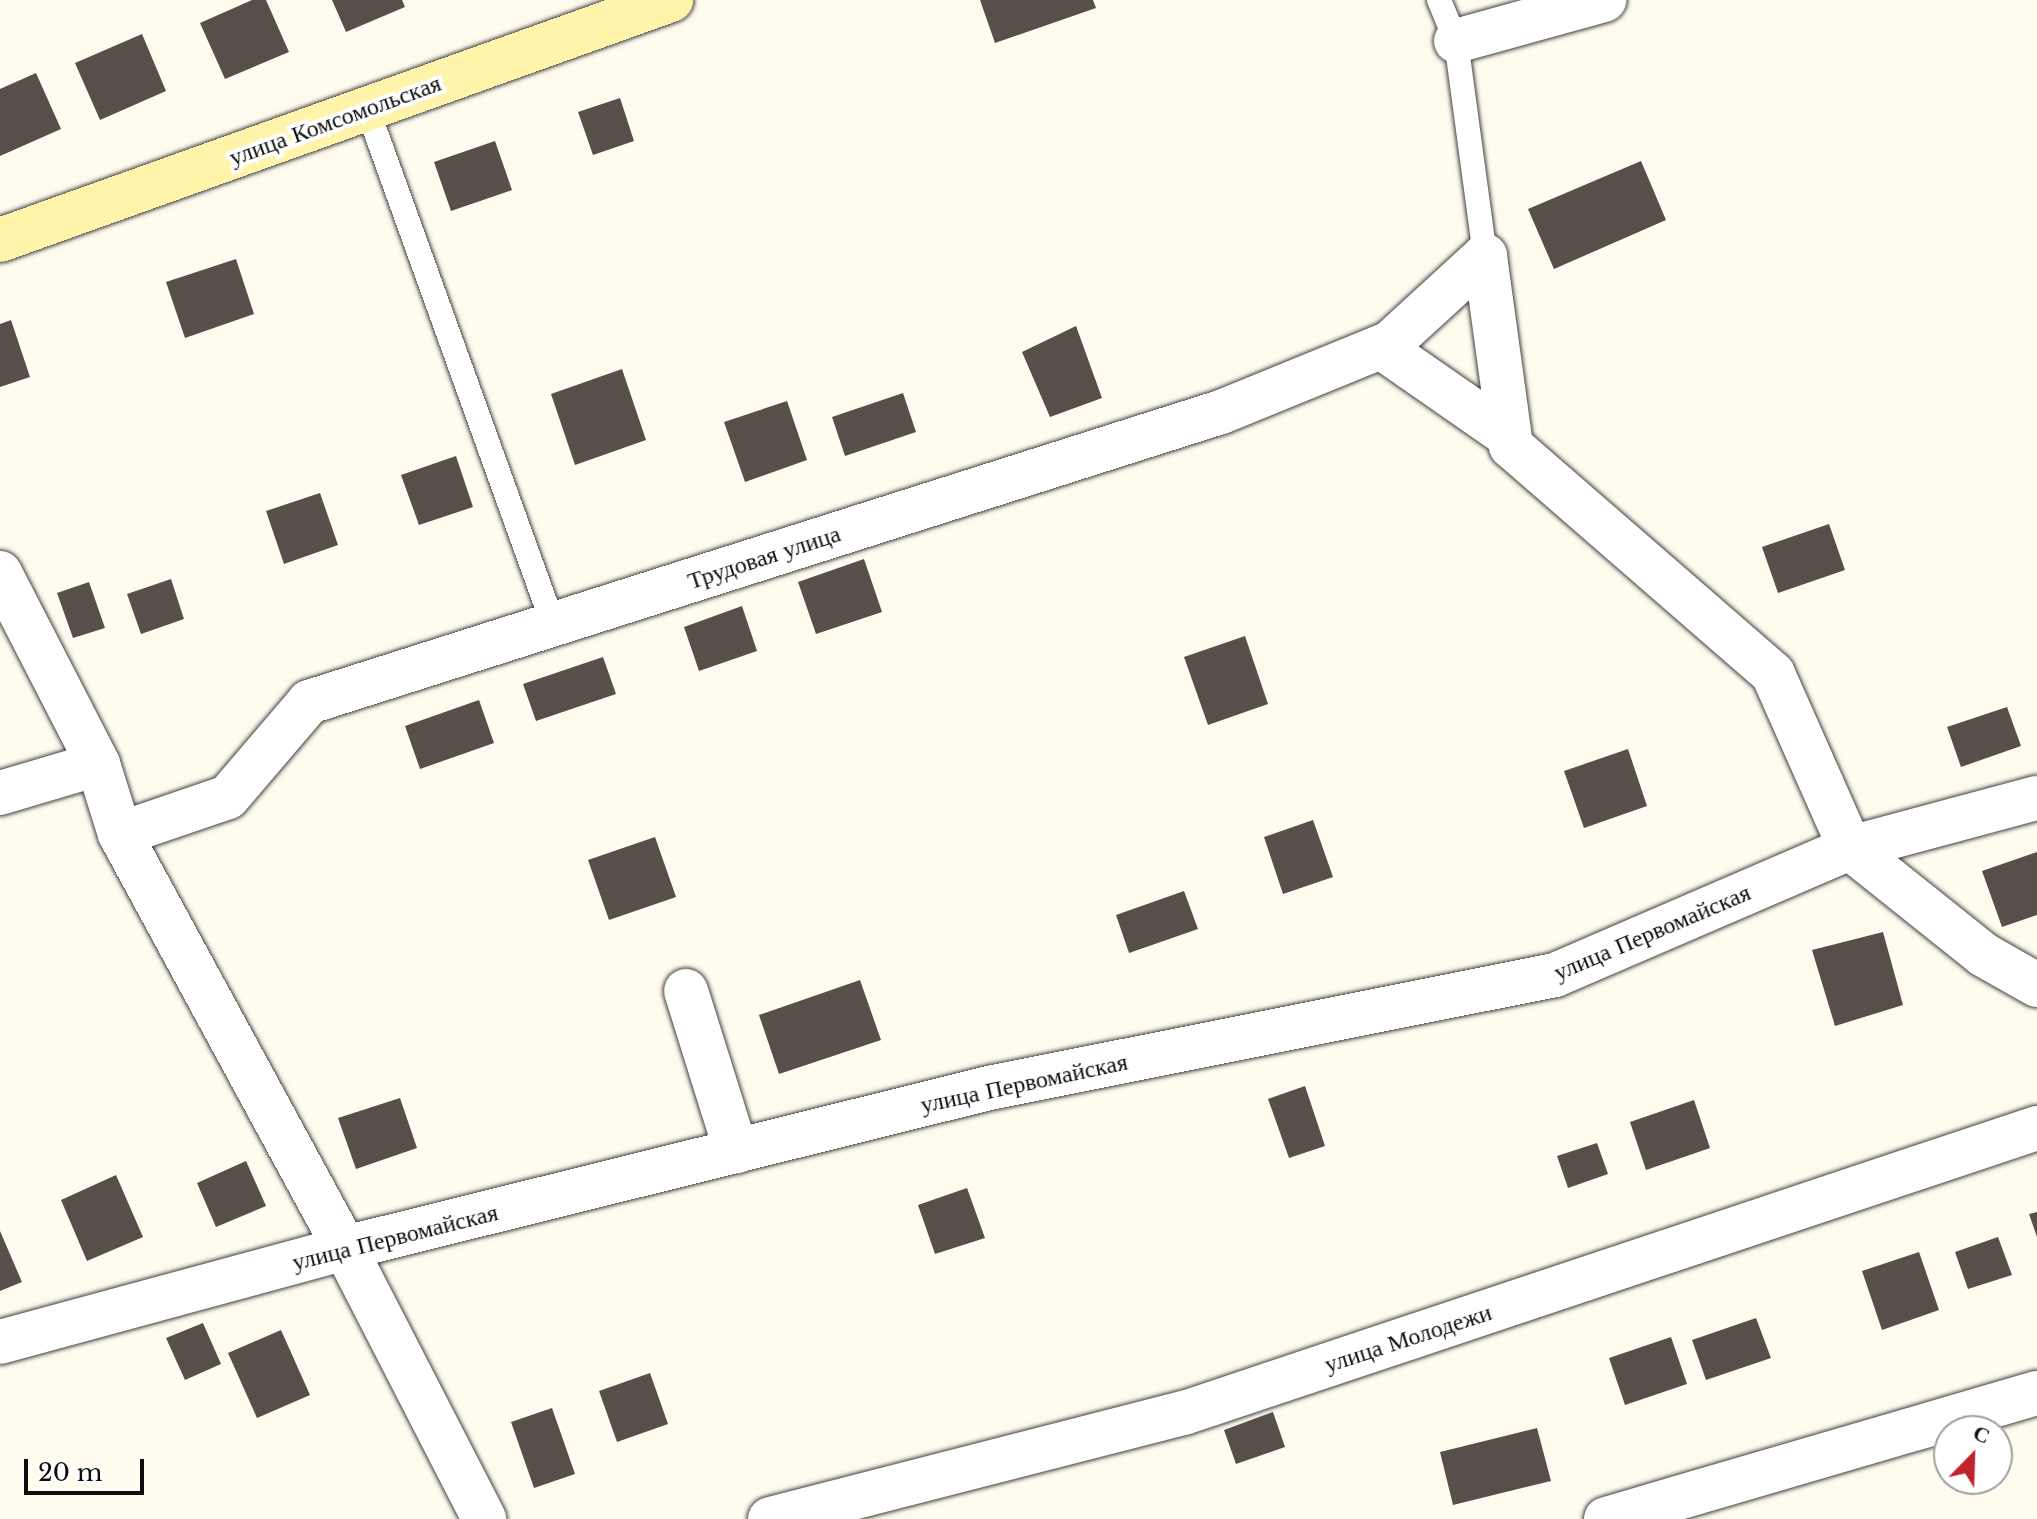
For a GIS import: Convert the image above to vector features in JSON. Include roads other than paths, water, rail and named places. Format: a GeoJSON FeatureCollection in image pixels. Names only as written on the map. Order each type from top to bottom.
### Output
{"type":"FeatureCollection","features":[{"type":"Feature","properties":{"kind":"street","name":"улица Комсомольская"},"geometry":{"type":"LineString","coordinates":[[0,240],[671,0]]}},
{"type":"Feature","properties":{"kind":"street"},"geometry":{"type":"LineString","coordinates":[[1456,41],[1604,0]]}},
{"type":"Feature","properties":{"kind":"street"},"geometry":{"type":"LineString","coordinates":[[1485,256],[1511,446],[1773,674],[1850,848],[1984,955],[2037,985]]}},
{"type":"Feature","properties":{"kind":"street","name":"Трудовая улица"},"geometry":{"type":"LineString","coordinates":[[120,834],[228,797],[309,702],[1221,412],[1390,343],[1485,256]]}},
{"type":"Feature","properties":{"kind":"street"},"geometry":{"type":"LineString","coordinates":[[1381,347],[1509,436]]}},
{"type":"Feature","properties":{"kind":"street"},"geometry":{"type":"LineString","coordinates":[[0,573],[98,764],[120,834],[345,1248],[484,1519]]}},
{"type":"Feature","properties":{"kind":"street"},"geometry":{"type":"LineString","coordinates":[[0,793],[98,764]]}},
{"type":"Feature","properties":{"kind":"street","name":"улица Первомайская"},"geometry":{"type":"LineString","coordinates":[[0,1342],[345,1248],[989,1088],[1555,975],[1850,848],[2037,798]]}},
{"type":"Feature","properties":{"kind":"street"},"geometry":{"type":"LineString","coordinates":[[686,991],[736,1151]]}},
{"type":"Feature","properties":{"kind":"street","name":"улица Молодежи"},"geometry":{"type":"LineString","coordinates":[[770,1519],[1184,1413],[2037,1128]]}},
{"type":"Feature","properties":{"kind":"street"},"geometry":{"type":"LineString","coordinates":[[1606,1519],[2037,1393]]}},
{"type":"Feature","properties":{"kind":"lane"},"geometry":{"type":"LineString","coordinates":[[1439,0],[1456,41],[1485,256]]}},
{"type":"Feature","properties":{"kind":"lane"},"geometry":{"type":"LineString","coordinates":[[367,108],[553,624]]}}]}
